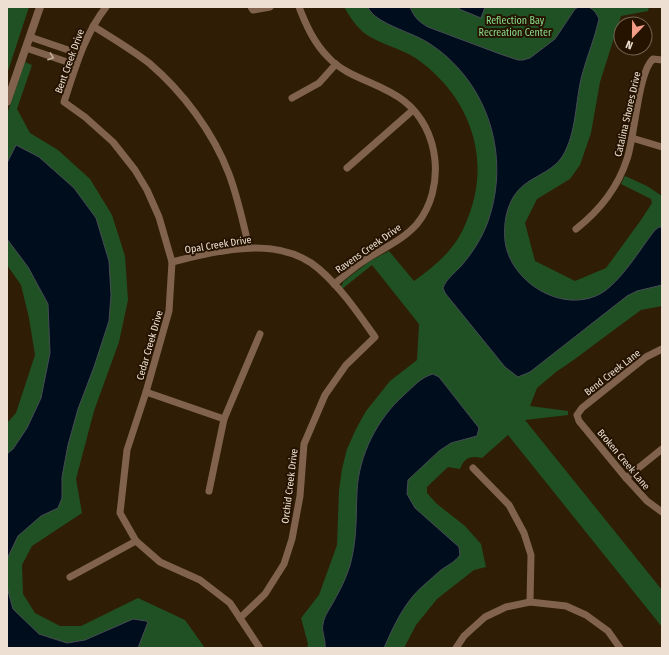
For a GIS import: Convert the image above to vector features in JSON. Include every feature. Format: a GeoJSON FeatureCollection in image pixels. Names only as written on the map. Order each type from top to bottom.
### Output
{"type":"FeatureCollection","features":[{"type":"Feature","properties":{"kind":"street"},"geometry":{"type":"LineString","coordinates":[[7,102],[40,7]]}},
{"type":"Feature","properties":{"kind":"street","name":"Bent Creek Drive"},"geometry":{"type":"LineString","coordinates":[[64,102],[80,54],[93,26],[106,7]]}},
{"type":"Feature","properties":{"kind":"street"},"geometry":{"type":"LineString","coordinates":[[251,7],[254,10],[270,7]]}},
{"type":"Feature","properties":{"kind":"street","name":"Ravens Creek Drive"},"geometry":{"type":"LineString","coordinates":[[300,7],[307,26],[328,57],[347,72],[391,92],[404,101],[413,110],[430,136],[435,167],[433,190],[428,203],[416,224],[404,236],[366,260],[334,284]]}},
{"type":"Feature","properties":{"kind":"street"},"geometry":{"type":"LineString","coordinates":[[93,26],[131,50],[149,64],[170,84],[199,118],[216,147],[228,172],[238,202],[249,248]]}},
{"type":"Feature","properties":{"kind":"street"},"geometry":{"type":"LineString","coordinates":[[30,37],[80,54]]}},
{"type":"Feature","properties":{"kind":"street"},"geometry":{"type":"LineString","coordinates":[[26,48],[76,65]]}},
{"type":"Feature","properties":{"kind":"street","name":"Catalina Shores Drive"},"geometry":{"type":"LineString","coordinates":[[576,229],[599,208],[618,181],[628,157],[643,80],[650,62],[653,59],[662,60]]}},
{"type":"Feature","properties":{"kind":"street"},"geometry":{"type":"LineString","coordinates":[[292,98],[319,83],[336,64]]}},
{"type":"Feature","properties":{"kind":"street","name":"Cedar Creek Drive"},"geometry":{"type":"LineString","coordinates":[[64,102],[85,117],[113,142],[136,170],[159,217],[172,262],[169,311],[146,392],[127,450],[120,513],[136,541],[160,562],[200,580],[230,603],[259,647]]}},
{"type":"Feature","properties":{"kind":"street"},"geometry":{"type":"LineString","coordinates":[[347,168],[413,110]]}},
{"type":"Feature","properties":{"kind":"street"},"geometry":{"type":"LineString","coordinates":[[632,138],[662,147]]}},
{"type":"Feature","properties":{"kind":"street","name":"Opal Creek Drive"},"geometry":{"type":"LineString","coordinates":[[172,262],[249,248],[272,248],[297,255],[308,260],[334,284],[352,305],[375,337]]}},
{"type":"Feature","properties":{"kind":"street"},"geometry":{"type":"LineString","coordinates":[[209,491],[224,419],[260,334]]}},
{"type":"Feature","properties":{"kind":"street","name":"Orchid Creek Drive"},"geometry":{"type":"LineString","coordinates":[[240,618],[265,594],[284,564],[292,538],[300,496],[304,444],[325,395],[346,365],[375,337]]}},
{"type":"Feature","properties":{"kind":"street","name":"Bend Creek Lane"},"geometry":{"type":"LineString","coordinates":[[577,414],[582,408],[646,357],[662,349]]}},
{"type":"Feature","properties":{"kind":"street"},"geometry":{"type":"LineString","coordinates":[[146,392],[224,419]]}},
{"type":"Feature","properties":{"kind":"street","name":"Broken Creek Lane"},"geometry":{"type":"LineString","coordinates":[[577,414],[579,421],[626,478],[646,501],[662,512]]}},
{"type":"Feature","properties":{"kind":"street"},"geometry":{"type":"LineString","coordinates":[[626,478],[662,449]]}},
{"type":"Feature","properties":{"kind":"street"},"geometry":{"type":"LineString","coordinates":[[473,468],[509,505],[524,533],[531,555],[530,602]]}},
{"type":"Feature","properties":{"kind":"street"},"geometry":{"type":"LineString","coordinates":[[70,577],[136,541]]}},
{"type":"Feature","properties":{"kind":"street"},"geometry":{"type":"LineString","coordinates":[[456,648],[464,636],[485,617],[506,607],[530,602],[566,606],[586,615],[608,631],[620,648]]}},
{"type":"Feature","properties":{"kind":"green space"},"geometry":{"type":"Polygon","coordinates":[[[7,7],[29,7],[7,74],[7,7]]]}},
{"type":"Feature","properties":{"kind":"green space","name":"Reflection Bay Recreation Center"},"geometry":{"type":"Polygon","coordinates":[[[344,7],[649,7],[648,11],[613,16],[613,41],[600,82],[591,133],[580,165],[570,179],[537,199],[525,223],[535,261],[575,281],[606,268],[652,203],[651,199],[621,184],[625,176],[647,186],[662,196],[662,306],[641,310],[556,372],[537,388],[530,406],[568,411],[568,415],[525,420],[662,590],[662,627],[508,435],[482,458],[468,458],[463,462],[460,469],[448,467],[427,487],[427,493],[437,504],[465,526],[481,544],[486,567],[474,570],[437,599],[416,625],[404,648],[307,648],[308,644],[301,618],[319,595],[337,545],[339,490],[347,449],[366,411],[390,381],[417,360],[419,324],[372,265],[342,289],[341,286],[344,281],[370,261],[389,251],[414,281],[434,266],[452,247],[464,227],[475,193],[478,172],[476,151],[471,130],[463,111],[452,93],[438,77],[421,62],[367,35],[354,22],[344,7]]]}},
{"type":"Feature","properties":{"kind":"green space"},"geometry":{"type":"Polygon","coordinates":[[[25,62],[32,65],[17,109],[30,133],[58,150],[90,179],[112,215],[125,256],[128,300],[119,342],[94,411],[76,479],[82,513],[32,546],[22,565],[23,594],[35,613],[60,626],[81,626],[138,598],[185,620],[205,648],[7,648],[7,423],[16,413],[35,355],[29,318],[21,285],[7,265],[7,114],[25,62]]]}},
{"type":"Feature","properties":{"kind":"water"},"geometry":{"type":"Polygon","coordinates":[[[586,6],[593,10],[599,19],[582,75],[573,127],[567,148],[555,165],[521,187],[511,201],[506,216],[505,241],[509,256],[527,281],[540,290],[555,297],[570,300],[585,299],[600,294],[608,289],[630,265],[655,230],[662,227],[662,285],[637,291],[627,296],[530,372],[518,377],[505,367],[445,293],[443,288],[448,279],[462,265],[475,248],[490,215],[495,190],[497,166],[494,141],[488,118],[478,95],[464,75],[447,57],[427,42],[380,20],[367,7],[410,7],[417,19],[428,27],[518,60],[530,58],[555,39],[575,9],[586,6]]]}},
{"type":"Feature","properties":{"kind":"water"},"geometry":{"type":"Polygon","coordinates":[[[460,7],[485,7],[481,18],[459,9],[460,7]]]}},
{"type":"Feature","properties":{"kind":"water"},"geometry":{"type":"Polygon","coordinates":[[[16,145],[39,157],[74,188],[96,218],[109,261],[111,295],[109,321],[78,409],[68,445],[62,477],[62,498],[58,508],[41,516],[18,536],[7,559],[7,454],[13,449],[27,428],[41,398],[50,353],[48,304],[28,267],[7,239],[7,163],[16,145]]]}},
{"type":"Feature","properties":{"kind":"water"},"geometry":{"type":"Polygon","coordinates":[[[433,374],[439,377],[479,428],[477,436],[451,443],[439,451],[408,480],[407,494],[415,508],[459,547],[460,555],[454,562],[441,570],[417,591],[411,598],[396,622],[384,648],[325,648],[323,626],[326,614],[350,567],[354,549],[358,478],[361,464],[371,438],[394,405],[417,383],[425,377],[433,374]]]}},
{"type":"Feature","properties":{"kind":"water"},"geometry":{"type":"Polygon","coordinates":[[[7,587],[13,609],[39,634],[67,643],[85,640],[133,619],[148,622],[138,648],[7,648],[7,587]]]}}]}
